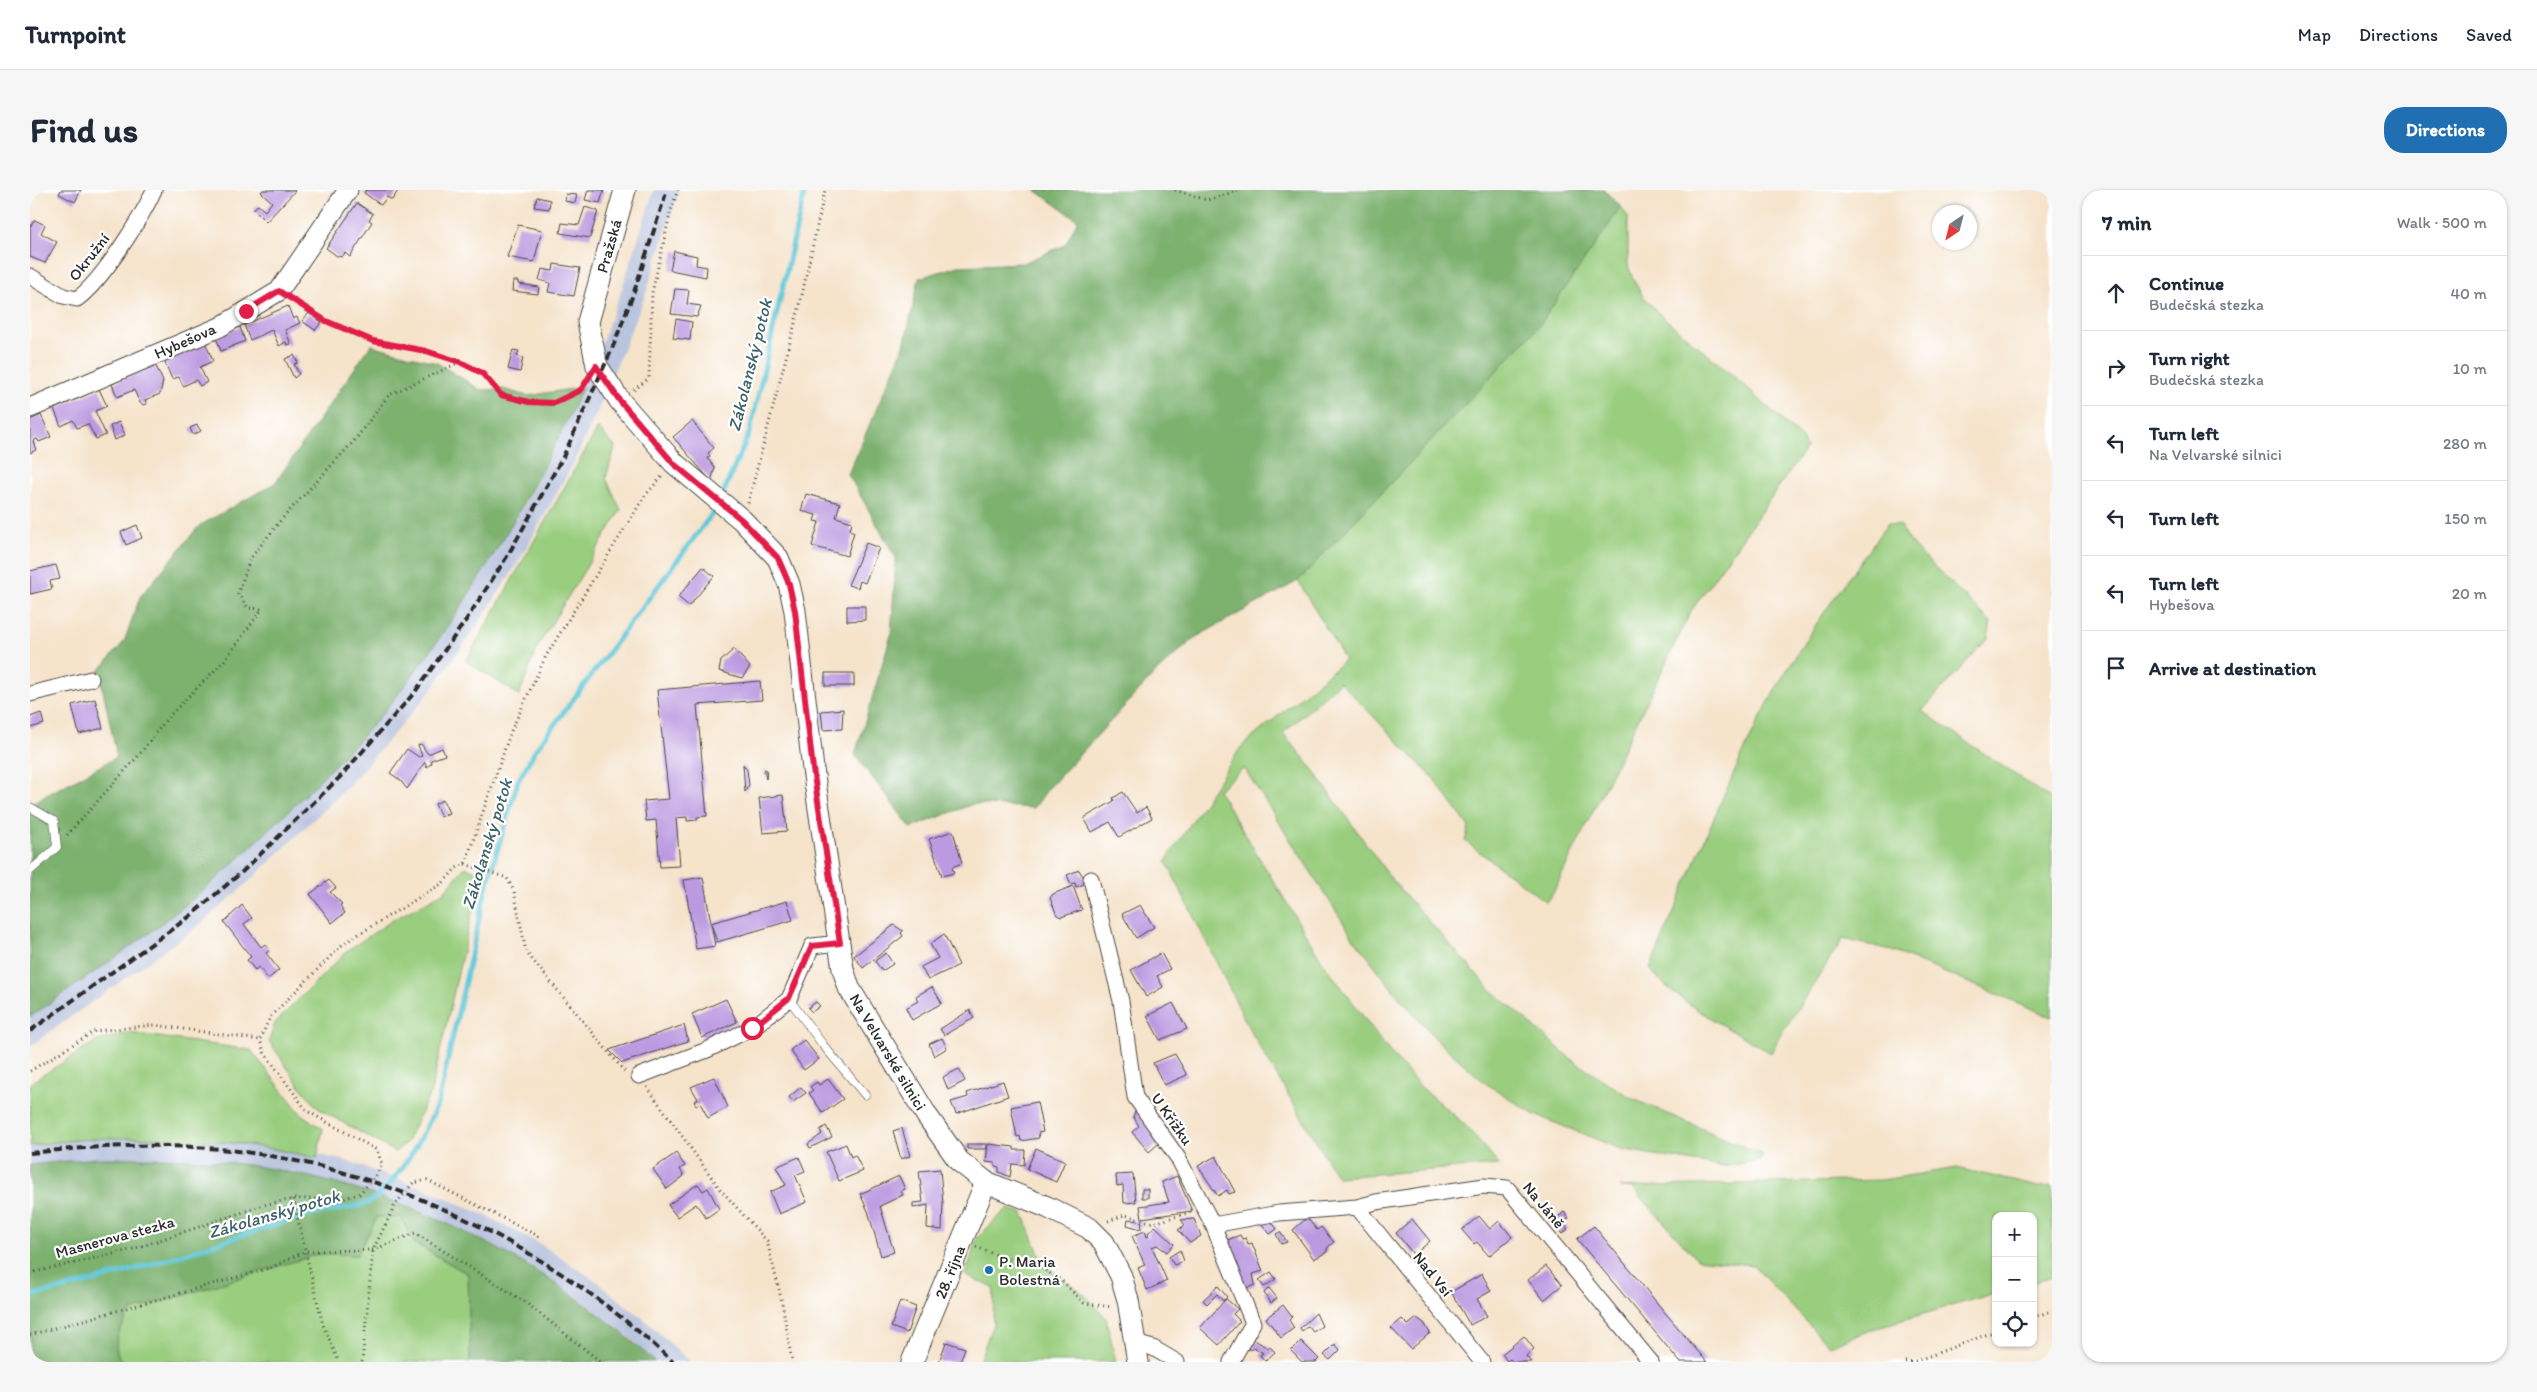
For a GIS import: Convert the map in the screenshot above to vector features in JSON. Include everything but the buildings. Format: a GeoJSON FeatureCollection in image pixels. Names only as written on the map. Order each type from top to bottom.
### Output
{"type":"FeatureCollection","features":[{"type":"Feature","properties":{"kind":"main road","name":"Pražská"},"geometry":{"type":"LineString","coordinates":[[592,302],[625,190]]}},
{"type":"Feature","properties":{"kind":"main road","name":"Na Velvarské silnici"},"geometry":{"type":"LineString","coordinates":[[592,302],[588,322],[596,366],[620,401],[674,464],[704,491],[738,517],[778,558],[789,584],[795,611],[813,769],[843,969],[855,1001],[952,1152],[967,1168],[986,1182],[1047,1207],[1089,1228],[1104,1243],[1121,1276],[1128,1300],[1136,1353]]}},
{"type":"Feature","properties":{"kind":"main road","name":"28. října"},"geometry":{"type":"LineString","coordinates":[[912,1362],[986,1182]]}},
{"type":"Feature","properties":{"kind":"street","name":"Okružní"},"geometry":{"type":"LineString","coordinates":[[30,276],[63,296],[77,299],[90,289],[146,208],[154,190]]}},
{"type":"Feature","properties":{"kind":"street","name":"Hybešova"},"geometry":{"type":"LineString","coordinates":[[30,408],[220,327],[279,291],[348,190]]}},
{"type":"Feature","properties":{"kind":"street"},"geometry":{"type":"LineString","coordinates":[[30,694],[91,679]]}},
{"type":"Feature","properties":{"kind":"street","name":"U Křížku"},"geometry":{"type":"LineString","coordinates":[[1091,879],[1121,1001],[1135,1097],[1178,1158],[1213,1225],[1253,1323],[1231,1362]]}},
{"type":"Feature","properties":{"kind":"street"},"geometry":{"type":"LineString","coordinates":[[639,1076],[707,1050],[752,1028],[789,998],[812,946],[840,943]]}},
{"type":"Feature","properties":{"kind":"street","name":"Na Jáně"},"geometry":{"type":"LineString","coordinates":[[1213,1225],[1279,1213],[1357,1207],[1376,1202],[1484,1186],[1507,1188],[1651,1362]]}},
{"type":"Feature","properties":{"kind":"street","name":"Nad Vsí"},"geometry":{"type":"LineString","coordinates":[[1357,1207],[1482,1362]]}},
{"type":"Feature","properties":{"kind":"street"},"geometry":{"type":"LineString","coordinates":[[1136,1353],[1153,1348],[1177,1362]]}},
{"type":"Feature","properties":{"kind":"lane"},"geometry":{"type":"LineString","coordinates":[[30,807],[54,821],[57,847],[30,871]]}},
{"type":"Feature","properties":{"kind":"lane"},"geometry":{"type":"LineString","coordinates":[[789,998],[823,1045],[865,1095]]}},
{"type":"Feature","properties":{"kind":"path"},"geometry":{"type":"LineString","coordinates":[[620,401],[649,378],[652,293],[671,210],[678,190]]}},
{"type":"Feature","properties":{"kind":"path"},"geometry":{"type":"LineString","coordinates":[[738,517],[750,499],[800,304],[825,190]]}},
{"type":"Feature","properties":{"kind":"path"},"geometry":{"type":"LineString","coordinates":[[1175,190],[1208,200],[1241,190]]}},
{"type":"Feature","properties":{"kind":"path"},"geometry":{"type":"LineString","coordinates":[[279,291],[326,321],[373,341],[426,351],[460,362],[482,373],[501,395],[529,402],[554,403],[581,390],[596,366]]}},
{"type":"Feature","properties":{"kind":"path"},"geometry":{"type":"LineString","coordinates":[[57,847],[139,755],[169,716],[224,661],[262,609],[248,608],[238,594],[250,559],[280,521],[354,441],[389,394],[460,362]]}},
{"type":"Feature","properties":{"kind":"path"},"geometry":{"type":"LineString","coordinates":[[465,864],[511,731],[546,656],[644,497],[674,464]]}},
{"type":"Feature","properties":{"kind":"path"},"geometry":{"type":"LineString","coordinates":[[30,1072],[95,1031],[155,1025],[260,1040],[270,1017],[344,943],[443,883],[456,868],[465,864],[507,878],[514,891],[526,952],[627,1074],[639,1076],[720,1189],[767,1241],[782,1302],[792,1362]]}},
{"type":"Feature","properties":{"kind":"path","name":"Masnerova stezka"},"geometry":{"type":"LineString","coordinates":[[30,1273],[130,1250],[267,1204],[294,1199],[345,1198],[359,1194],[376,1177],[382,1164],[377,1150],[307,1111],[264,1052],[260,1040]]}},
{"type":"Feature","properties":{"kind":"path"},"geometry":{"type":"LineString","coordinates":[[362,1362],[372,1250],[395,1205],[413,1183],[427,1180],[540,1237]]}},
{"type":"Feature","properties":{"kind":"path"},"geometry":{"type":"LineString","coordinates":[[294,1199],[323,1326],[339,1362]]}},
{"type":"Feature","properties":{"kind":"path"},"geometry":{"type":"LineString","coordinates":[[1089,1228],[1125,1215],[1154,1223],[1204,1209]]}},
{"type":"Feature","properties":{"kind":"path"},"geometry":{"type":"LineString","coordinates":[[30,1335],[270,1268],[306,1252],[372,1250],[416,1233],[525,1302],[601,1362]]}},
{"type":"Feature","properties":{"kind":"path"},"geometry":{"type":"LineString","coordinates":[[973,1246],[1007,1259],[1022,1258],[1030,1261],[1062,1281],[1084,1303],[1101,1307],[1117,1307]]}},
{"type":"Feature","properties":{"kind":"path"},"geometry":{"type":"LineString","coordinates":[[2037,1316],[2052,1312]]}},
{"type":"Feature","properties":{"kind":"path"},"geometry":{"type":"LineString","coordinates":[[1905,1362],[1916,1362],[1992,1333]]}},
{"type":"Feature","properties":{"kind":"shaded area"},"geometry":{"type":"Polygon","coordinates":[[[654,190],[679,190],[645,296],[598,410],[574,462],[519,561],[476,627],[424,699],[349,785],[251,880],[197,927],[30,1046],[30,1017],[182,908],[235,862],[332,769],[405,685],[471,591],[525,503],[553,451],[601,345],[654,190]]]}},
{"type":"Feature","properties":{"kind":"shaded area"},"geometry":{"type":"Polygon","coordinates":[[[168,1134],[296,1149],[353,1163],[425,1189],[485,1215],[542,1245],[597,1282],[646,1321],[690,1362],[655,1362],[631,1339],[583,1301],[530,1266],[475,1236],[417,1211],[346,1186],[292,1173],[233,1163],[167,1158],[97,1158],[30,1165],[30,1141],[168,1134]]]}},
{"type":"Feature","properties":{"kind":"green space"},"geometry":{"type":"Polygon","coordinates":[[[1035,190],[1604,190],[1621,207],[1538,327],[1298,581],[1196,637],[1156,672],[1047,790],[1034,808],[973,804],[911,828],[855,755],[891,635],[896,558],[848,474],[904,346],[919,278],[958,266],[1023,263],[1065,245],[1078,220],[1035,190]]]}},
{"type":"Feature","properties":{"kind":"green space"},"geometry":{"type":"Polygon","coordinates":[[[1621,207],[1628,217],[1628,265],[1642,295],[1658,313],[1744,385],[1802,439],[1806,448],[1691,611],[1553,893],[1546,902],[1465,841],[1469,827],[1434,779],[1340,682],[1283,733],[1308,763],[1392,880],[1489,988],[1571,1059],[1631,1098],[1763,1155],[1761,1160],[1722,1167],[1621,1149],[1535,1115],[1484,1082],[1438,1041],[1397,995],[1352,936],[1244,768],[1218,790],[1322,961],[1392,1055],[1421,1087],[1466,1126],[1499,1165],[1337,1177],[1251,1032],[1166,861],[1241,747],[1345,660],[1298,581],[1538,327],[1621,207]]]}},
{"type":"Feature","properties":{"kind":"green space"},"geometry":{"type":"Polygon","coordinates":[[[371,345],[437,363],[481,390],[503,389],[527,396],[583,387],[545,465],[480,577],[432,649],[395,699],[332,768],[291,809],[199,894],[146,936],[30,1017],[30,804],[117,757],[99,671],[124,642],[140,597],[199,526],[275,483],[371,345]]]}},
{"type":"Feature","properties":{"kind":"green space"},"geometry":{"type":"Polygon","coordinates":[[[598,428],[615,447],[606,478],[621,510],[538,646],[519,695],[466,661],[598,428]]]}},
{"type":"Feature","properties":{"kind":"green space"},"geometry":{"type":"Polygon","coordinates":[[[1888,523],[1900,526],[1914,547],[1991,622],[1988,638],[1922,711],[2052,800],[2052,1017],[1887,949],[1843,939],[1778,1039],[1771,1053],[1689,1004],[1660,980],[1650,968],[1721,802],[1767,705],[1809,635],[1888,523]]]}},
{"type":"Feature","properties":{"kind":"green space"},"geometry":{"type":"Polygon","coordinates":[[[465,867],[481,873],[431,1091],[407,1142],[395,1152],[319,1109],[301,1088],[269,1041],[275,1023],[348,950],[393,920],[443,893],[465,867]]]}},
{"type":"Feature","properties":{"kind":"green space"},"geometry":{"type":"Polygon","coordinates":[[[130,1033],[251,1050],[301,1114],[323,1129],[317,1158],[242,1144],[163,1138],[109,1138],[30,1146],[30,1083],[97,1041],[130,1033]]]}},
{"type":"Feature","properties":{"kind":"green space"},"geometry":{"type":"Polygon","coordinates":[[[97,1158],[182,1159],[233,1163],[291,1173],[349,1187],[405,1206],[460,1230],[512,1257],[563,1288],[610,1323],[655,1362],[470,1362],[468,1274],[414,1243],[401,1217],[377,1217],[357,1255],[318,1254],[131,1311],[120,1330],[116,1342],[118,1355],[122,1362],[30,1362],[30,1165],[97,1158]]]}},
{"type":"Feature","properties":{"kind":"green space"},"geometry":{"type":"Polygon","coordinates":[[[1957,1168],[2039,1187],[2052,1186],[2052,1277],[2037,1282],[2037,1212],[1992,1212],[1992,1294],[1878,1327],[1829,1346],[1753,1265],[1697,1259],[1633,1188],[1620,1187],[1882,1180],[1957,1168]]]}},
{"type":"Feature","properties":{"kind":"green space"},"geometry":{"type":"Polygon","coordinates":[[[1007,1209],[1023,1213],[1043,1264],[1086,1296],[1106,1318],[1116,1362],[979,1362],[993,1324],[994,1288],[965,1275],[978,1237],[1007,1209]]]}},
{"type":"Feature","properties":{"kind":"green space"},"geometry":{"type":"Polygon","coordinates":[[[377,1217],[402,1217],[414,1243],[468,1274],[470,1362],[122,1362],[118,1355],[116,1342],[120,1330],[131,1311],[318,1254],[357,1255],[377,1217]]]}},
{"type":"Feature","properties":{"kind":"waterway","name":"Zákolanský potok"},"geometry":{"type":"LineString","coordinates":[[722,496],[750,431],[805,190]]}},
{"type":"Feature","properties":{"kind":"waterway","name":"Zákolanský potok"},"geometry":{"type":"LineString","coordinates":[[30,1296],[98,1280],[299,1217],[346,1209],[363,1204],[369,1202],[390,1184],[418,1143],[438,1103],[486,888],[518,781],[536,749],[718,506]]}},
{"type":"Feature","properties":{"kind":"railway"},"geometry":{"type":"LineString","coordinates":[[30,1031],[189,917],[243,871],[340,777],[415,692],[466,620],[508,555],[563,457],[612,349],[634,292],[667,190]]}},
{"type":"Feature","properties":{"kind":"railway"},"geometry":{"type":"LineString","coordinates":[[30,1153],[132,1146],[166,1146],[236,1151],[306,1163],[373,1182],[439,1207],[502,1238],[563,1275],[620,1316],[673,1362]]}},
{"type":"Feature","properties":{"kind":"place","name":"P. Maria Bolestná"},"geometry":{"type":"Point","coordinates":[989,1270]}},
{"type":"Feature","properties":{"kind":"route"},"geometry":{"type":"LineString","coordinates":[[246,311],[279,291],[326,321],[373,341],[426,351],[460,362],[482,373],[501,395],[529,402],[554,403],[581,390],[596,366],[620,401],[674,464],[704,491],[742,520],[778,558],[789,584],[795,611],[813,769],[840,943],[812,946],[789,998],[752,1028]]}}]}
